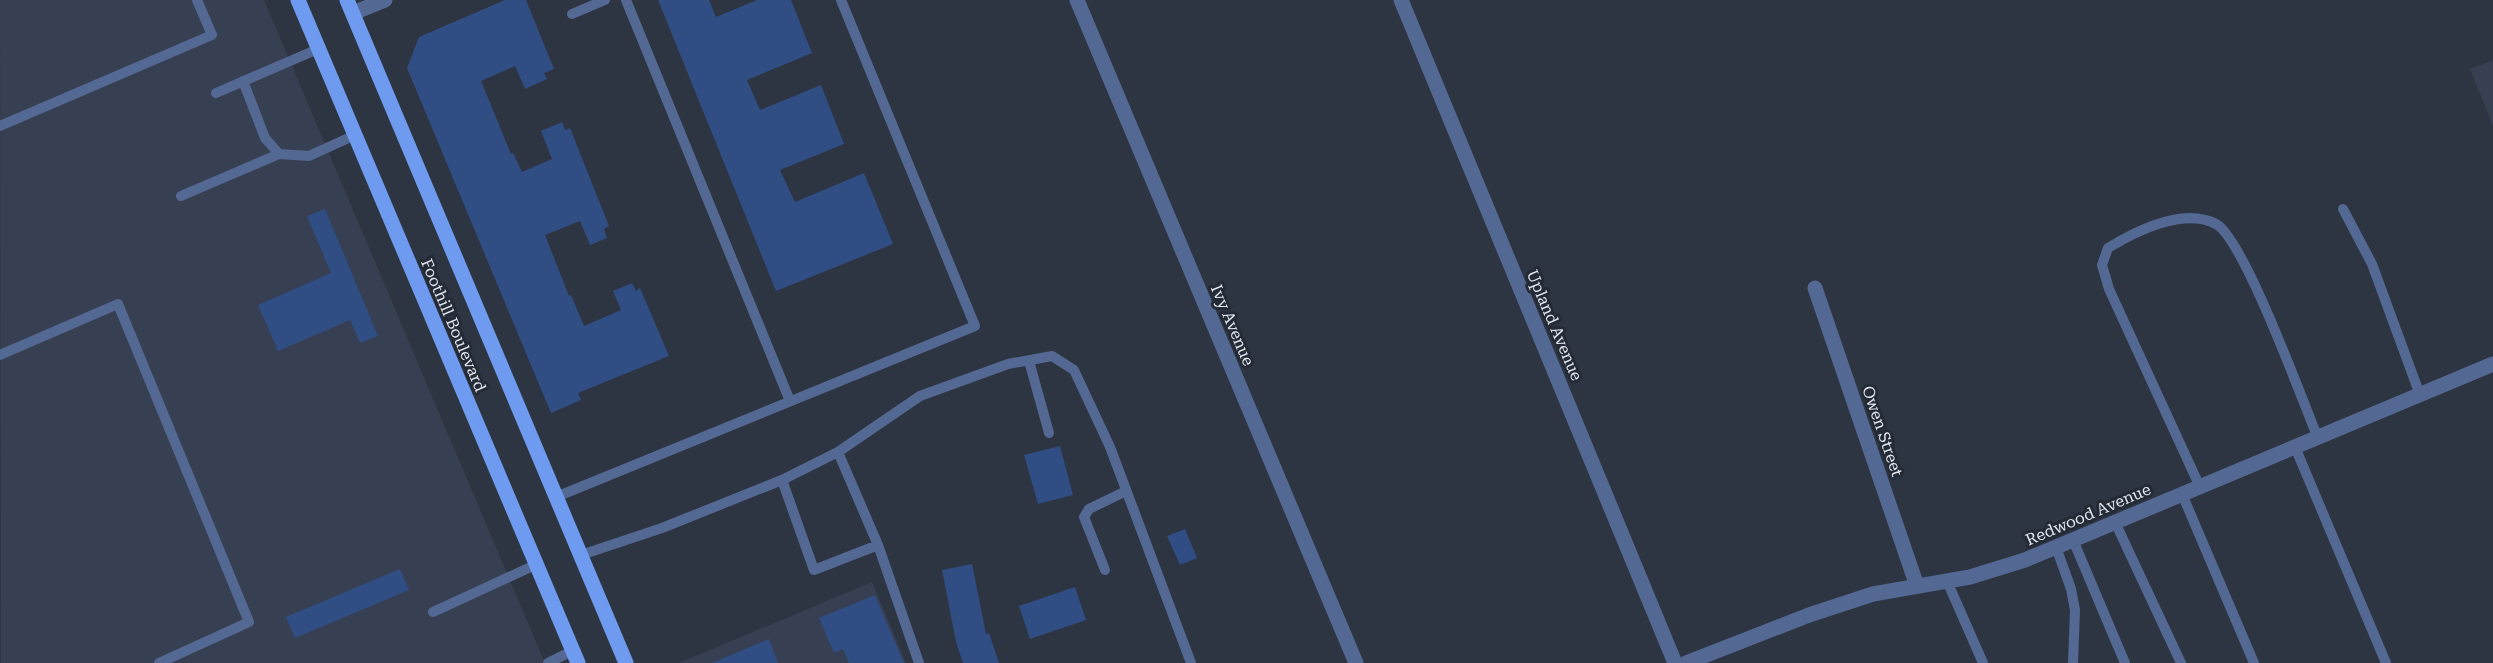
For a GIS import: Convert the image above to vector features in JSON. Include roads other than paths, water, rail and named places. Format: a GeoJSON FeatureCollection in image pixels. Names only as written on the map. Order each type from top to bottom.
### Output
{"type":"FeatureCollection","features":[{"type":"Feature","properties":{"kind":"main road","name":"Foothill Boulevard"},"geometry":{"type":"LineString","coordinates":[[298,0],[575,657]]}},
{"type":"Feature","properties":{"kind":"main road","name":"Foothill Boulevard"},"geometry":{"type":"LineString","coordinates":[[350,7],[626,663]]}},
{"type":"Feature","properties":{"kind":"street"},"geometry":{"type":"LineString","coordinates":[[350,7],[385,0]]}},
{"type":"Feature","properties":{"kind":"street","name":"Ivy Avenue"},"geometry":{"type":"LineString","coordinates":[[1077,0],[1356,663]]}},
{"type":"Feature","properties":{"kind":"street","name":"Upland Avenue"},"geometry":{"type":"LineString","coordinates":[[1401,0],[1676,663]]}},
{"type":"Feature","properties":{"kind":"street","name":"Owen Street"},"geometry":{"type":"LineString","coordinates":[[1815,288],[1917,586]]}},
{"type":"Feature","properties":{"kind":"street","name":"Redwood Avenue"},"geometry":{"type":"LineString","coordinates":[[1686,663],[1809,615],[1873,594],[1970,577],[2056,547],[2493,364]]}},
{"type":"Feature","properties":{"kind":"lane"},"geometry":{"type":"LineString","coordinates":[[0,126],[212,35],[198,0]]}},
{"type":"Feature","properties":{"kind":"lane"},"geometry":{"type":"LineString","coordinates":[[572,14],[605,0]]}},
{"type":"Feature","properties":{"kind":"lane"},"geometry":{"type":"LineString","coordinates":[[627,0],[790,401]]}},
{"type":"Feature","properties":{"kind":"lane"},"geometry":{"type":"LineString","coordinates":[[556,497],[975,326],[841,0]]}},
{"type":"Feature","properties":{"kind":"lane"},"geometry":{"type":"LineString","coordinates":[[216,93],[318,48]]}},
{"type":"Feature","properties":{"kind":"lane"},"geometry":{"type":"LineString","coordinates":[[243,81],[266,138],[279,154]]}},
{"type":"Feature","properties":{"kind":"lane"},"geometry":{"type":"LineString","coordinates":[[181,196],[279,154],[309,156],[355,135]]}},
{"type":"Feature","properties":{"kind":"lane"},"geometry":{"type":"LineString","coordinates":[[2343,209],[2372,264],[2420,395]]}},
{"type":"Feature","properties":{"kind":"lane"},"geometry":{"type":"LineString","coordinates":[[2200,487],[2109,289],[2102,265],[2108,248],[2155,225],[2183,219],[2212,222],[2228,236],[2255,287],[2318,438]]}},
{"type":"Feature","properties":{"kind":"lane"},"geometry":{"type":"LineString","coordinates":[[0,355],[118,304],[249,622],[159,663]]}},
{"type":"Feature","properties":{"kind":"lane"},"geometry":{"type":"LineString","coordinates":[[581,555],[782,480],[838,452],[920,396],[1008,364],[1052,356],[1074,370],[1110,447],[1191,663]]}},
{"type":"Feature","properties":{"kind":"lane"},"geometry":{"type":"LineString","coordinates":[[1029,361],[1049,433]]}},
{"type":"Feature","properties":{"kind":"lane"},"geometry":{"type":"LineString","coordinates":[[2295,447],[2386,663]]}},
{"type":"Feature","properties":{"kind":"lane"},"geometry":{"type":"LineString","coordinates":[[838,452],[878,545],[919,663]]}},
{"type":"Feature","properties":{"kind":"lane"},"geometry":{"type":"LineString","coordinates":[[782,480],[814,570],[878,545]]}},
{"type":"Feature","properties":{"kind":"lane"},"geometry":{"type":"LineString","coordinates":[[1105,570],[1084,518],[1089,509],[1126,491]]}},
{"type":"Feature","properties":{"kind":"lane"},"geometry":{"type":"LineString","coordinates":[[2182,494],[2254,663]]}},
{"type":"Feature","properties":{"kind":"lane"},"geometry":{"type":"LineString","coordinates":[[2115,522],[2181,663]]}},
{"type":"Feature","properties":{"kind":"lane"},"geometry":{"type":"LineString","coordinates":[[2073,540],[2125,663]]}},
{"type":"Feature","properties":{"kind":"lane"},"geometry":{"type":"LineString","coordinates":[[2056,547],[2071,589],[2075,610],[2073,663]]}},
{"type":"Feature","properties":{"kind":"lane"},"geometry":{"type":"LineString","coordinates":[[433,612],[535,565]]}},
{"type":"Feature","properties":{"kind":"lane"},"geometry":{"type":"LineString","coordinates":[[1947,581],[1983,663]]}},
{"type":"Feature","properties":{"kind":"lane"},"geometry":{"type":"LineString","coordinates":[[548,663],[575,657]]}}]}
